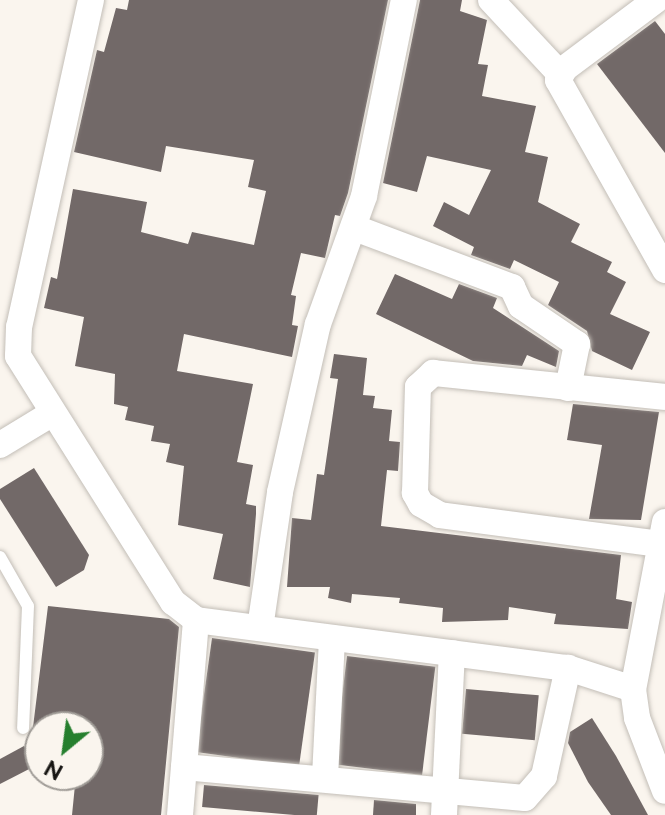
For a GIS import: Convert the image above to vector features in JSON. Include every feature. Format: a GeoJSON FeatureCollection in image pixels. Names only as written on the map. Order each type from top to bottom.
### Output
{"type":"FeatureCollection","features":[{"type":"Feature","properties":{"kind":"street"},"geometry":{"type":"LineString","coordinates":[[91,0],[17,342],[18,356],[51,414],[173,602],[196,620],[568,668],[633,689]]}},
{"type":"Feature","properties":{"kind":"street"},"geometry":{"type":"LineString","coordinates":[[260,628],[280,492],[318,324],[355,228],[404,0]]}},
{"type":"Feature","properties":{"kind":"street"},"geometry":{"type":"LineString","coordinates":[[491,0],[559,73],[559,87],[665,270]]}},
{"type":"Feature","properties":{"kind":"street"},"geometry":{"type":"LineString","coordinates":[[559,73],[656,0]]}},
{"type":"Feature","properties":{"kind":"street"},"geometry":{"type":"LineString","coordinates":[[355,228],[512,287],[521,306],[577,344],[568,388]]}},
{"type":"Feature","properties":{"kind":"street"},"geometry":{"type":"LineString","coordinates":[[665,397],[425,377],[418,387],[416,478],[421,504],[440,515],[663,533],[633,689],[637,718],[665,791]]}},
{"type":"Feature","properties":{"kind":"street"},"geometry":{"type":"LineString","coordinates":[[0,445],[51,414]]}},
{"type":"Feature","properties":{"kind":"street"},"geometry":{"type":"LineString","coordinates":[[180,815],[196,620]]}},
{"type":"Feature","properties":{"kind":"street"},"geometry":{"type":"LineString","coordinates":[[325,777],[332,638]]}},
{"type":"Feature","properties":{"kind":"street"},"geometry":{"type":"LineString","coordinates":[[444,815],[448,789],[452,653]]}},
{"type":"Feature","properties":{"kind":"street"},"geometry":{"type":"LineString","coordinates":[[184,767],[325,777],[525,798],[534,792],[544,776],[568,668]]}},
{"type":"Feature","properties":{"kind":"lane"},"geometry":{"type":"LineString","coordinates":[[0,557],[28,606],[23,728]]}},
{"type":"Feature","properties":{"kind":"building"},"geometry":{"type":"Polygon","coordinates":[[[129,0],[388,0],[348,193],[340,216],[335,215],[325,258],[301,253],[291,295],[296,296],[292,325],[298,326],[292,357],[184,334],[177,371],[253,384],[237,462],[253,465],[246,504],[256,506],[250,587],[213,579],[223,534],[178,525],[184,466],[166,462],[170,444],[151,441],[154,426],[125,420],[128,407],[114,404],[115,374],[75,366],[84,317],[44,308],[51,277],[57,279],[73,189],[147,202],[141,232],[188,244],[192,232],[254,245],[266,191],[248,187],[254,160],[166,146],[161,172],[74,152],[97,50],[104,52],[116,8],[127,10],[129,0]]]}},
{"type":"Feature","properties":{"kind":"building"},"geometry":{"type":"Polygon","coordinates":[[[420,0],[462,0],[460,11],[487,20],[478,64],[488,65],[482,96],[536,106],[525,152],[548,157],[538,202],[580,224],[571,242],[612,262],[607,272],[626,282],[610,314],[650,332],[632,370],[592,351],[587,331],[548,305],[559,282],[514,260],[510,269],[471,255],[474,247],[433,226],[444,202],[469,215],[491,170],[427,156],[417,192],[383,183],[420,0]]]}},
{"type":"Feature","properties":{"kind":"building"},"geometry":{"type":"Polygon","coordinates":[[[655,21],[665,34],[665,153],[597,64],[655,21]]]}},
{"type":"Feature","properties":{"kind":"building"},"geometry":{"type":"Polygon","coordinates":[[[395,274],[452,299],[459,284],[497,298],[493,308],[559,351],[556,367],[527,355],[522,366],[473,361],[376,314],[395,274]]]}},
{"type":"Feature","properties":{"kind":"building"},"geometry":{"type":"Polygon","coordinates":[[[334,354],[367,358],[363,395],[375,396],[373,408],[392,410],[389,441],[400,442],[398,471],[387,470],[381,526],[621,555],[616,599],[632,602],[628,629],[554,624],[556,614],[509,607],[508,620],[442,622],[443,608],[399,603],[400,598],[352,594],[351,603],[328,598],[330,587],[287,587],[292,518],[311,520],[317,474],[324,475],[338,379],[330,378],[334,354]]]}},
{"type":"Feature","properties":{"kind":"building"},"geometry":{"type":"Polygon","coordinates":[[[573,404],[659,412],[641,520],[589,519],[602,445],[567,440],[573,404]]]}},
{"type":"Feature","properties":{"kind":"building"},"geometry":{"type":"Polygon","coordinates":[[[34,468],[89,555],[84,570],[56,587],[0,499],[0,489],[34,468]]]}},
{"type":"Feature","properties":{"kind":"building"},"geometry":{"type":"Polygon","coordinates":[[[48,606],[169,619],[179,627],[161,815],[72,815],[74,791],[104,791],[104,711],[35,711],[48,606]]]}},
{"type":"Feature","properties":{"kind":"building"},"geometry":{"type":"Polygon","coordinates":[[[212,638],[315,652],[299,766],[196,752],[212,638]]]}},
{"type":"Feature","properties":{"kind":"building"},"geometry":{"type":"Polygon","coordinates":[[[347,656],[435,667],[422,775],[334,764],[347,656]]]}},
{"type":"Feature","properties":{"kind":"building"},"geometry":{"type":"Polygon","coordinates":[[[466,689],[539,695],[535,740],[462,734],[466,689]]]}},
{"type":"Feature","properties":{"kind":"building"},"geometry":{"type":"Polygon","coordinates":[[[592,718],[648,815],[611,815],[588,782],[568,743],[570,732],[592,718]]]}},
{"type":"Feature","properties":{"kind":"building"},"geometry":{"type":"Polygon","coordinates":[[[24,746],[24,772],[0,784],[0,759],[24,746]]]}},
{"type":"Feature","properties":{"kind":"building"},"geometry":{"type":"Polygon","coordinates":[[[204,785],[319,795],[317,815],[202,807],[204,785]]]}},
{"type":"Feature","properties":{"kind":"building"},"geometry":{"type":"Polygon","coordinates":[[[374,800],[416,804],[416,815],[373,815],[374,800]]]}}]}
